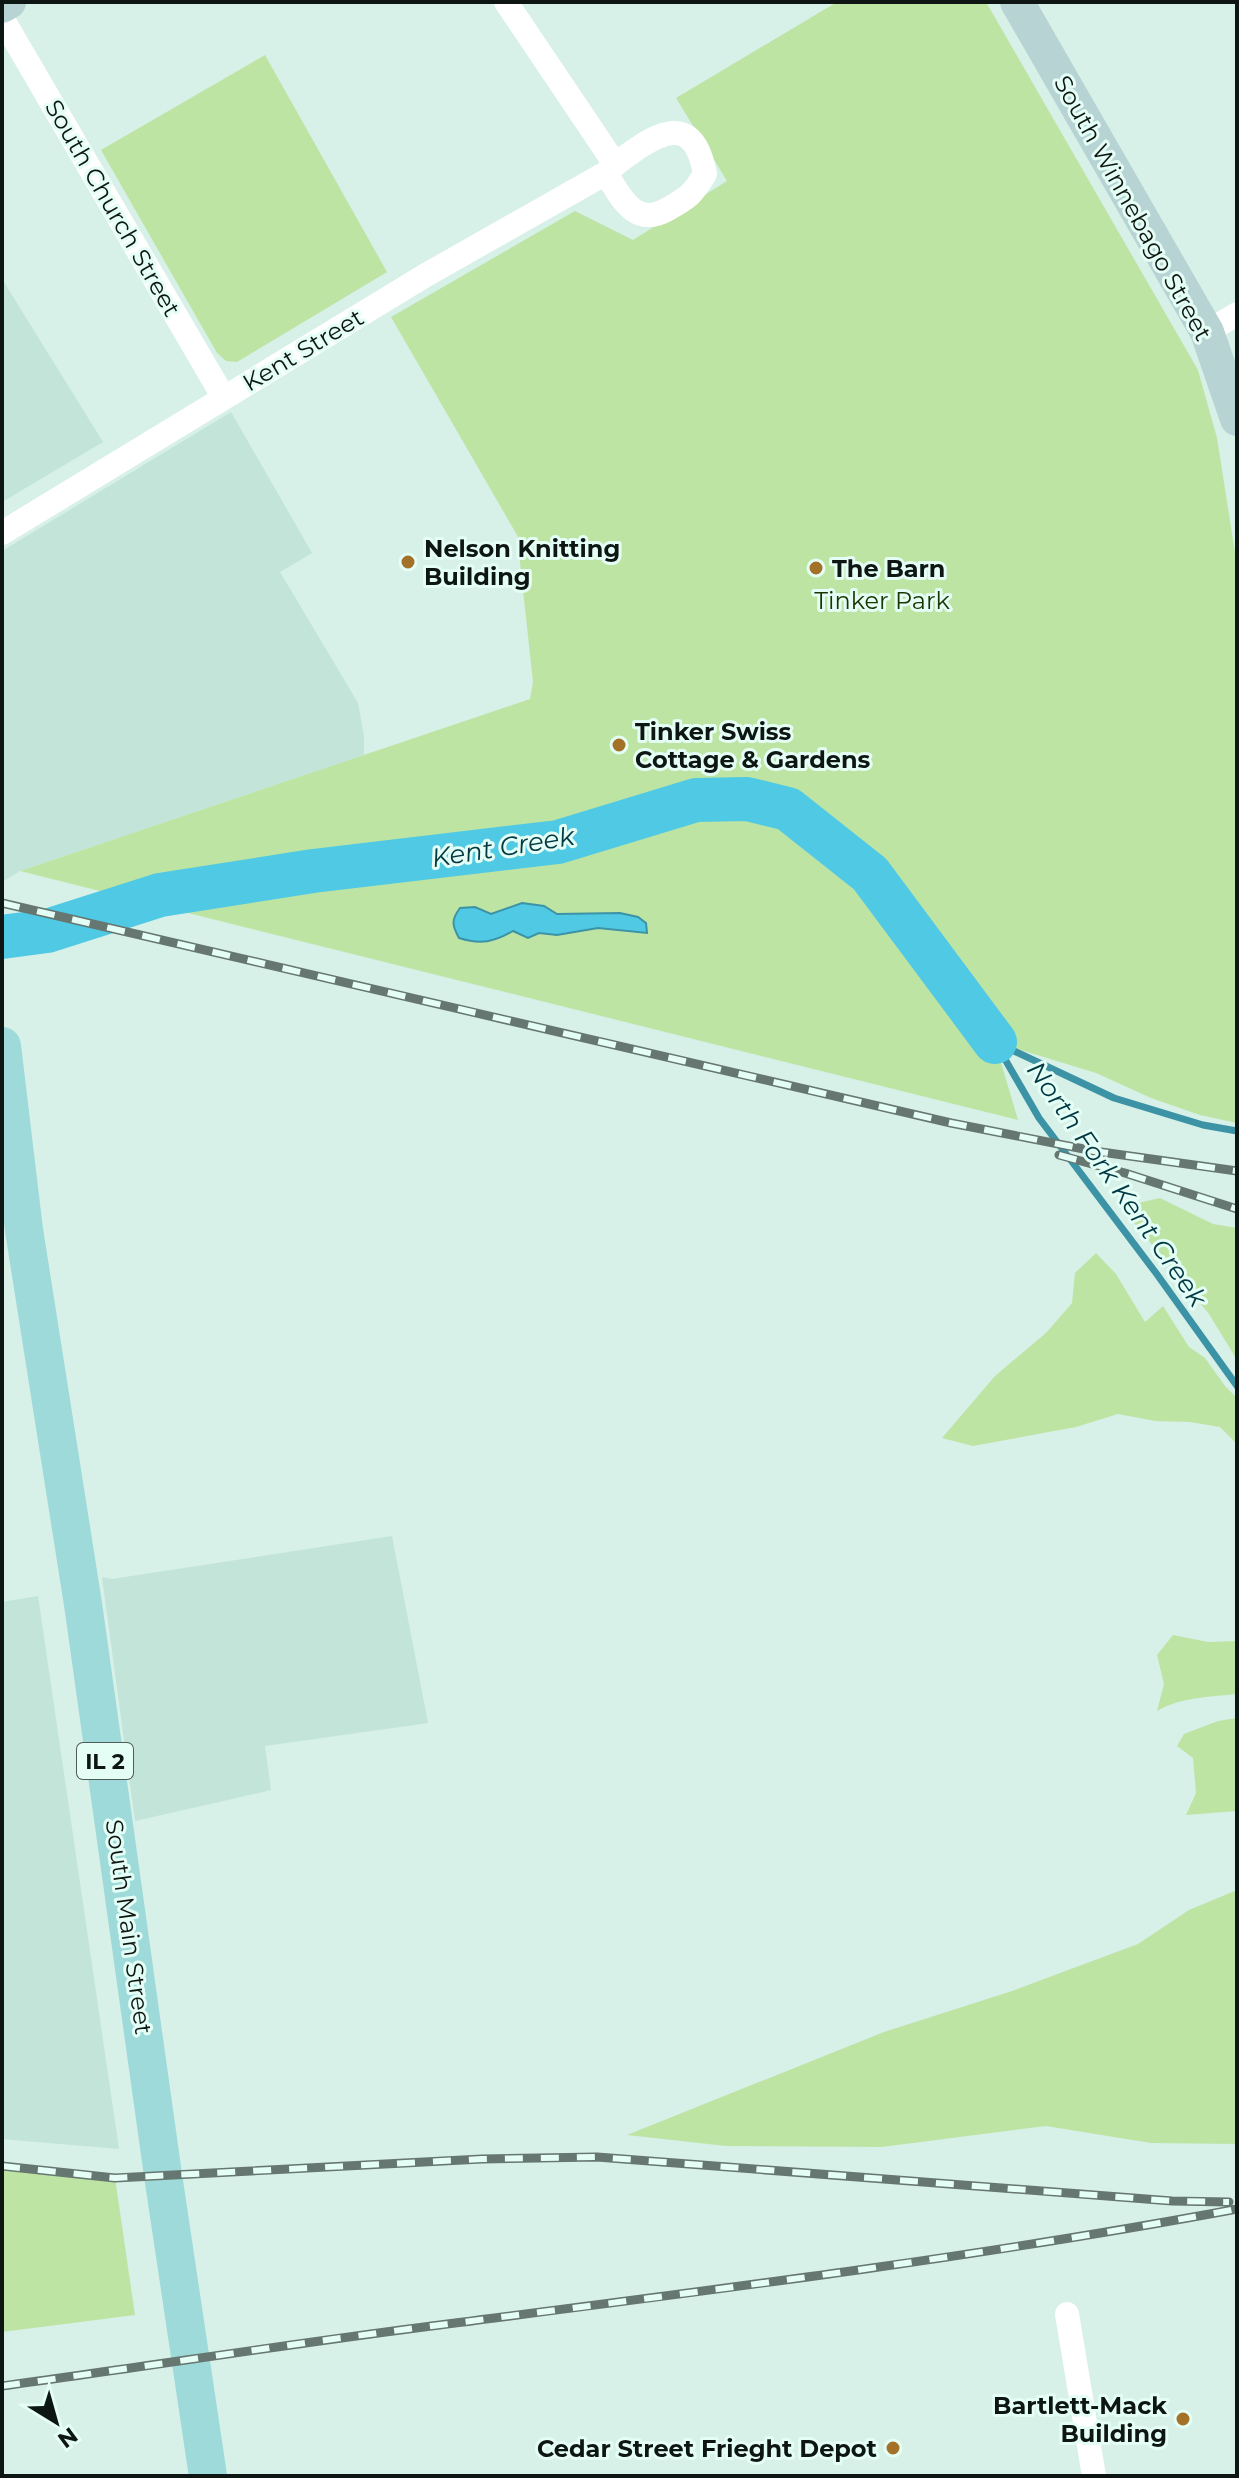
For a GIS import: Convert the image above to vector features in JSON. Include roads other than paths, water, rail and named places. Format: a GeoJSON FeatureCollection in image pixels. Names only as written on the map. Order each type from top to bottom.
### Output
{"type":"FeatureCollection","features":[{"type":"Feature","properties":{"kind":"main road"},"geometry":{"type":"LineString","coordinates":[[2,6],[9,2]]}},
{"type":"Feature","properties":{"kind":"main road","name":"South Winnebago Street"},"geometry":{"type":"LineString","coordinates":[[1017,2],[1207,332],[1237,419]]}},
{"type":"Feature","properties":{"kind":"main road","name":"South Main Street"},"geometry":{"type":"LineString","coordinates":[[2,1046],[13,1231],[83,1604],[208,2476]]}},
{"type":"Feature","properties":{"kind":"street","name":"Kent Street"},"geometry":{"type":"LineString","coordinates":[[2,533],[426,275],[610,168],[506,2]]}},
{"type":"Feature","properties":{"kind":"street","name":"South Church Street"},"geometry":{"type":"LineString","coordinates":[[2,18],[224,398]]}},
{"type":"Feature","properties":{"kind":"street"},"geometry":{"type":"LineString","coordinates":[[1207,332],[1237,314]]}},
{"type":"Feature","properties":{"kind":"street"},"geometry":{"type":"LineString","coordinates":[[1067,2314],[1094,2476]]}},
{"type":"Feature","properties":{"kind":"water"},"geometry":{"type":"Polygon","coordinates":[[[522,903],[544,906],[557,914],[620,913],[638,917],[646,923],[647,933],[598,928],[557,935],[539,933],[528,938],[513,931],[481,942],[459,938],[455,930],[454,919],[460,908],[475,907],[491,914],[522,903]]]}},
{"type":"Feature","properties":{"kind":"waterway","name":"Kent Creek"},"geometry":{"type":"LineString","coordinates":[[2,937],[47,931],[160,895],[313,871],[558,842],[696,800],[747,799],[788,809],[870,874],[995,1042]]}},
{"type":"Feature","properties":{"kind":"waterway","name":"North Fork Kent Creek"},"geometry":{"type":"LineString","coordinates":[[995,1042],[1039,1118],[1237,1386]]}},
{"type":"Feature","properties":{"kind":"waterway"},"geometry":{"type":"LineString","coordinates":[[997,1043],[1114,1098],[1203,1125],[1237,1131]]}},
{"type":"Feature","properties":{"kind":"railway"},"geometry":{"type":"LineString","coordinates":[[2,903],[951,1123],[1094,1151],[1237,1171]]}},
{"type":"Feature","properties":{"kind":"railway"},"geometry":{"type":"LineString","coordinates":[[1059,1155],[1237,1209]]}},
{"type":"Feature","properties":{"kind":"railway"},"geometry":{"type":"LineString","coordinates":[[2,2166],[115,2178],[482,2159],[597,2157],[1172,2201],[1229,2202]]}},
{"type":"Feature","properties":{"kind":"railway"},"geometry":{"type":"LineString","coordinates":[[2,2386],[933,2259],[1237,2209]]}},
{"type":"Feature","properties":{"kind":"place","name":"Nelson Knitting Building"},"geometry":{"type":"Point","coordinates":[408,562]}},
{"type":"Feature","properties":{"kind":"place","name":"The Barn"},"geometry":{"type":"Point","coordinates":[816,568]}},
{"type":"Feature","properties":{"kind":"place","name":"Tinker Swiss Cottage & Gardens"},"geometry":{"type":"Point","coordinates":[619,745]}},
{"type":"Feature","properties":{"kind":"place","name":"Bartlett-Mack Building"},"geometry":{"type":"Point","coordinates":[1183,2419]}},
{"type":"Feature","properties":{"kind":"place","name":"Cedar Street Frieght Depot"},"geometry":{"type":"Point","coordinates":[893,2448]}},
{"type":"Feature","properties":{"kind":"park label","name":"Tinker Park"},"geometry":{"type":"Point","coordinates":[882,600]}}]}
